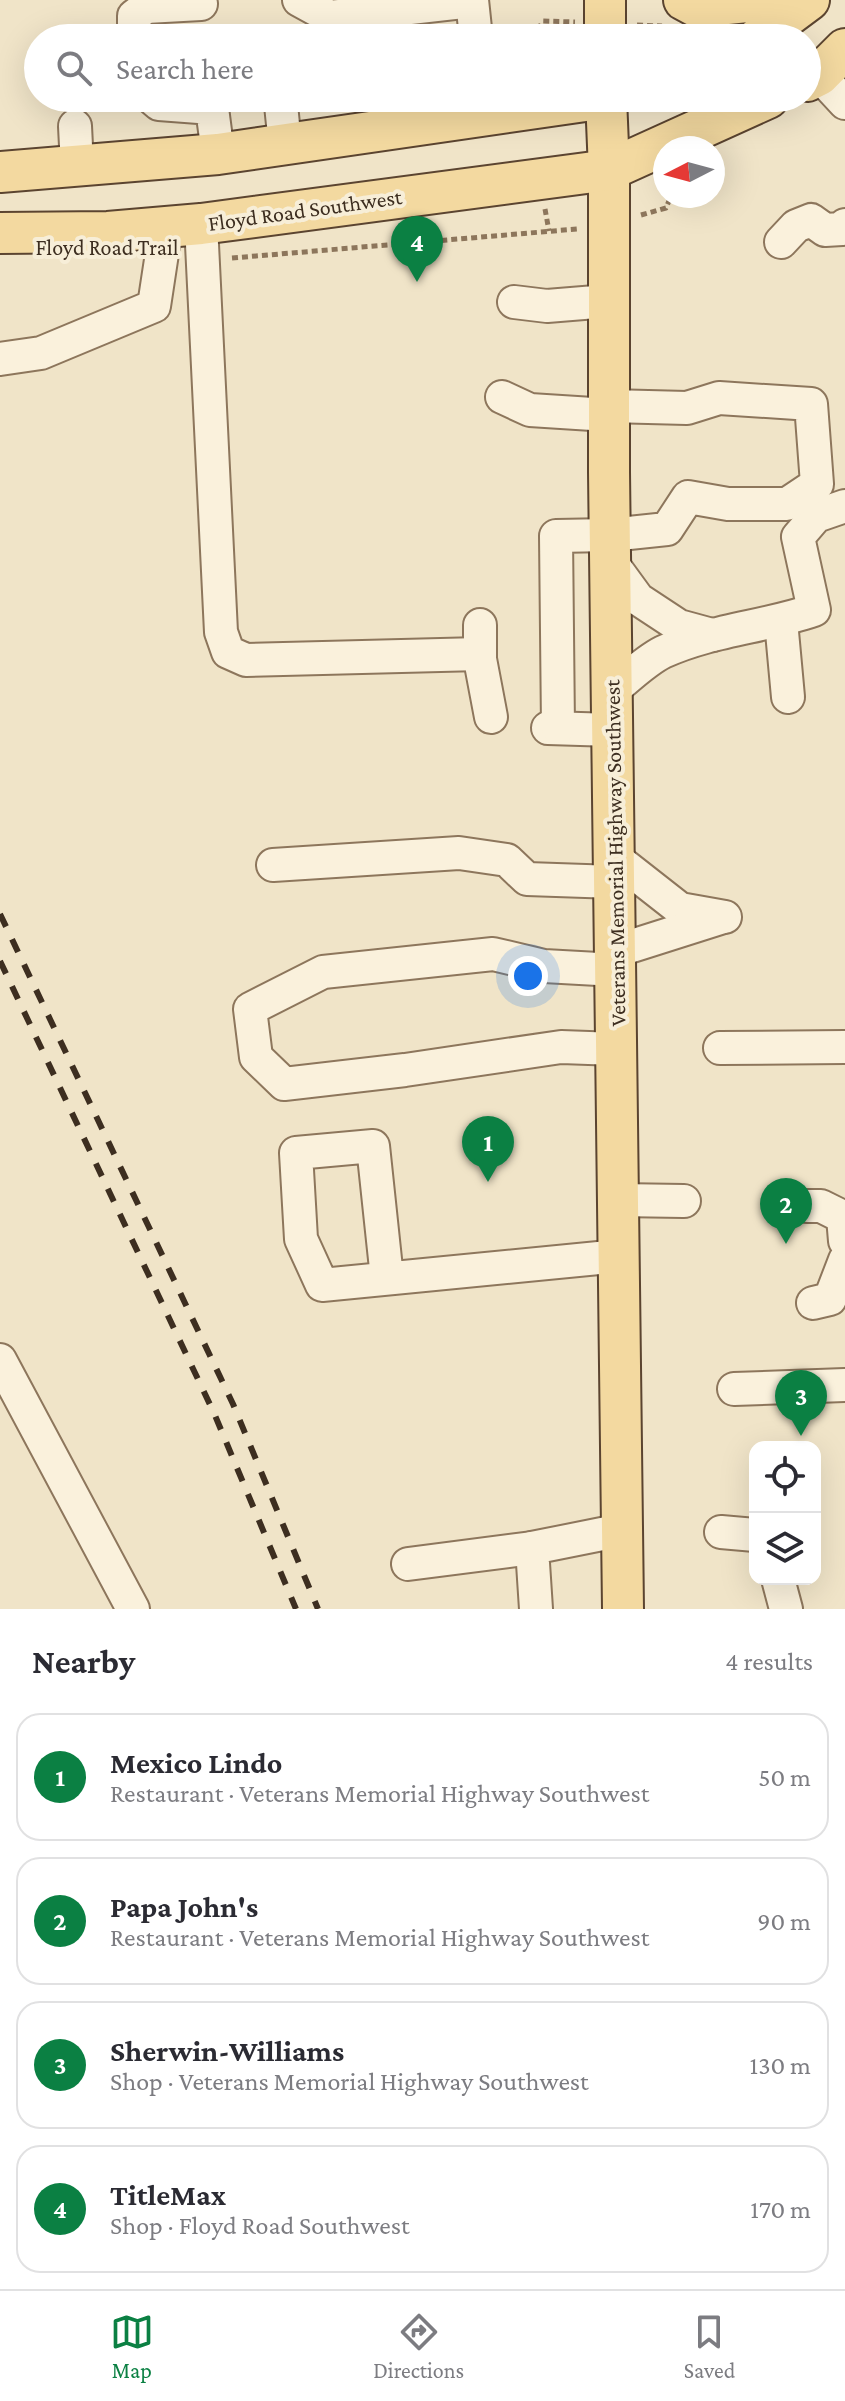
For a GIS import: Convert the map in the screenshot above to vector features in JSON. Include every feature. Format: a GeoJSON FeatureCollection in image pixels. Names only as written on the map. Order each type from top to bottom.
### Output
{"type":"FeatureCollection","features":[{"type":"Feature","properties":{"kind":"main road"},"geometry":{"type":"LineString","coordinates":[[605,0],[605,24]]}},
{"type":"Feature","properties":{"kind":"main road"},"geometry":{"type":"LineString","coordinates":[[684,0],[697,7],[769,0]]}},
{"type":"Feature","properties":{"kind":"main road"},"geometry":{"type":"LineString","coordinates":[[777,24],[809,0]]}},
{"type":"Feature","properties":{"kind":"main road"},"geometry":{"type":"LineString","coordinates":[[0,172],[218,154],[514,112]]}},
{"type":"Feature","properties":{"kind":"main road","name":"Veterans Memorial Highway Southwest"},"geometry":{"type":"LineString","coordinates":[[607,112],[623,1609]]}},
{"type":"Feature","properties":{"kind":"main road","name":"Floyd Road Southwest"},"geometry":{"type":"LineString","coordinates":[[0,233],[108,232],[190,237],[609,170],[737,112]]}},
{"type":"Feature","properties":{"kind":"street"},"geometry":{"type":"LineString","coordinates":[[299,0],[330,17],[472,0],[475,24]]}},
{"type":"Feature","properties":{"kind":"street"},"geometry":{"type":"LineString","coordinates":[[134,24],[134,16],[146,7],[201,4]]}},
{"type":"Feature","properties":{"kind":"street"},"geometry":{"type":"LineString","coordinates":[[213,112],[218,154]]}},
{"type":"Feature","properties":{"kind":"street"},"geometry":{"type":"LineString","coordinates":[[282,112],[285,144]]}},
{"type":"Feature","properties":{"kind":"street"},"geometry":{"type":"LineString","coordinates":[[75,126],[77,166]]}},
{"type":"Feature","properties":{"kind":"street"},"geometry":{"type":"LineString","coordinates":[[781,242],[796,226],[811,220],[825,230],[842,229],[845,225]]}},
{"type":"Feature","properties":{"kind":"street"},"geometry":{"type":"LineString","coordinates":[[0,359],[41,353],[154,306],[190,237]]}},
{"type":"Feature","properties":{"kind":"street"},"geometry":{"type":"LineString","coordinates":[[190,237],[221,632],[228,652],[246,660],[480,639],[491,717]]}},
{"type":"Feature","properties":{"kind":"street"},"geometry":{"type":"LineString","coordinates":[[514,302],[547,306],[608,301]]}},
{"type":"Feature","properties":{"kind":"street"},"geometry":{"type":"LineString","coordinates":[[502,397],[530,410],[687,408],[719,398],[811,404],[817,484],[787,504],[728,504],[688,497],[667,529],[610,548],[556,536],[553,728],[613,730]]}},
{"type":"Feature","properties":{"kind":"street"},"geometry":{"type":"LineString","coordinates":[[613,690],[661,653],[712,635],[781,621],[814,610],[798,537],[816,516],[845,506]]}},
{"type":"Feature","properties":{"kind":"street"},"geometry":{"type":"LineString","coordinates":[[610,548],[638,599],[679,626],[712,635]]}},
{"type":"Feature","properties":{"kind":"street"},"geometry":{"type":"LineString","coordinates":[[781,621],[788,697]]}},
{"type":"Feature","properties":{"kind":"street"},"geometry":{"type":"LineString","coordinates":[[273,865],[459,853],[507,860],[527,879],[615,870],[680,909],[725,917],[616,960],[544,966],[493,954],[323,972],[250,1009],[256,1057],[284,1084],[561,1047],[617,1049]]}},
{"type":"Feature","properties":{"kind":"street"},"geometry":{"type":"LineString","coordinates":[[720,1048],[845,1047]]}},
{"type":"Feature","properties":{"kind":"street"},"geometry":{"type":"LineString","coordinates":[[387,1278],[373,1146],[296,1153],[301,1239],[322,1285],[619,1256]]}},
{"type":"Feature","properties":{"kind":"street"},"geometry":{"type":"LineString","coordinates":[[618,1200],[684,1201]]}},
{"type":"Feature","properties":{"kind":"street"},"geometry":{"type":"LineString","coordinates":[[807,1206],[821,1206],[843,1217],[845,1241]]}},
{"type":"Feature","properties":{"kind":"street"},"geometry":{"type":"LineString","coordinates":[[813,1303],[830,1299],[845,1260]]}},
{"type":"Feature","properties":{"kind":"street"},"geometry":{"type":"LineString","coordinates":[[0,1360],[133,1609]]}},
{"type":"Feature","properties":{"kind":"street"},"geometry":{"type":"LineString","coordinates":[[734,1389],[845,1385]]}},
{"type":"Feature","properties":{"kind":"street"},"geometry":{"type":"LineString","coordinates":[[408,1564],[532,1548],[622,1530]]}},
{"type":"Feature","properties":{"kind":"street"},"geometry":{"type":"LineString","coordinates":[[721,1532],[749,1534]]}},
{"type":"Feature","properties":{"kind":"street"},"geometry":{"type":"LineString","coordinates":[[532,1548],[536,1609]]}},
{"type":"Feature","properties":{"kind":"street"},"geometry":{"type":"LineString","coordinates":[[780,1585],[786,1609]]}},
{"type":"Feature","properties":{"kind":"path","name":"Floyd Road Trail"},"geometry":{"type":"LineString","coordinates":[[190,237],[549,231]]}},
{"type":"Feature","properties":{"kind":"railway"},"geometry":{"type":"LineString","coordinates":[[0,914],[233,1404],[318,1609]]}},
{"type":"Feature","properties":{"kind":"railway"},"geometry":{"type":"LineString","coordinates":[[0,961],[214,1413],[296,1609]]}},
{"type":"Feature","properties":{"kind":"place","name":"TitleMax"},"geometry":{"type":"Point","coordinates":[417,282]}},
{"type":"Feature","properties":{"kind":"place","name":"Mexico Lindo"},"geometry":{"type":"Point","coordinates":[488,1182]}},
{"type":"Feature","properties":{"kind":"place","name":"Papa John's"},"geometry":{"type":"Point","coordinates":[786,1244]}},
{"type":"Feature","properties":{"kind":"place","name":"Sherwin-Williams"},"geometry":{"type":"Point","coordinates":[801,1436]}}]}
